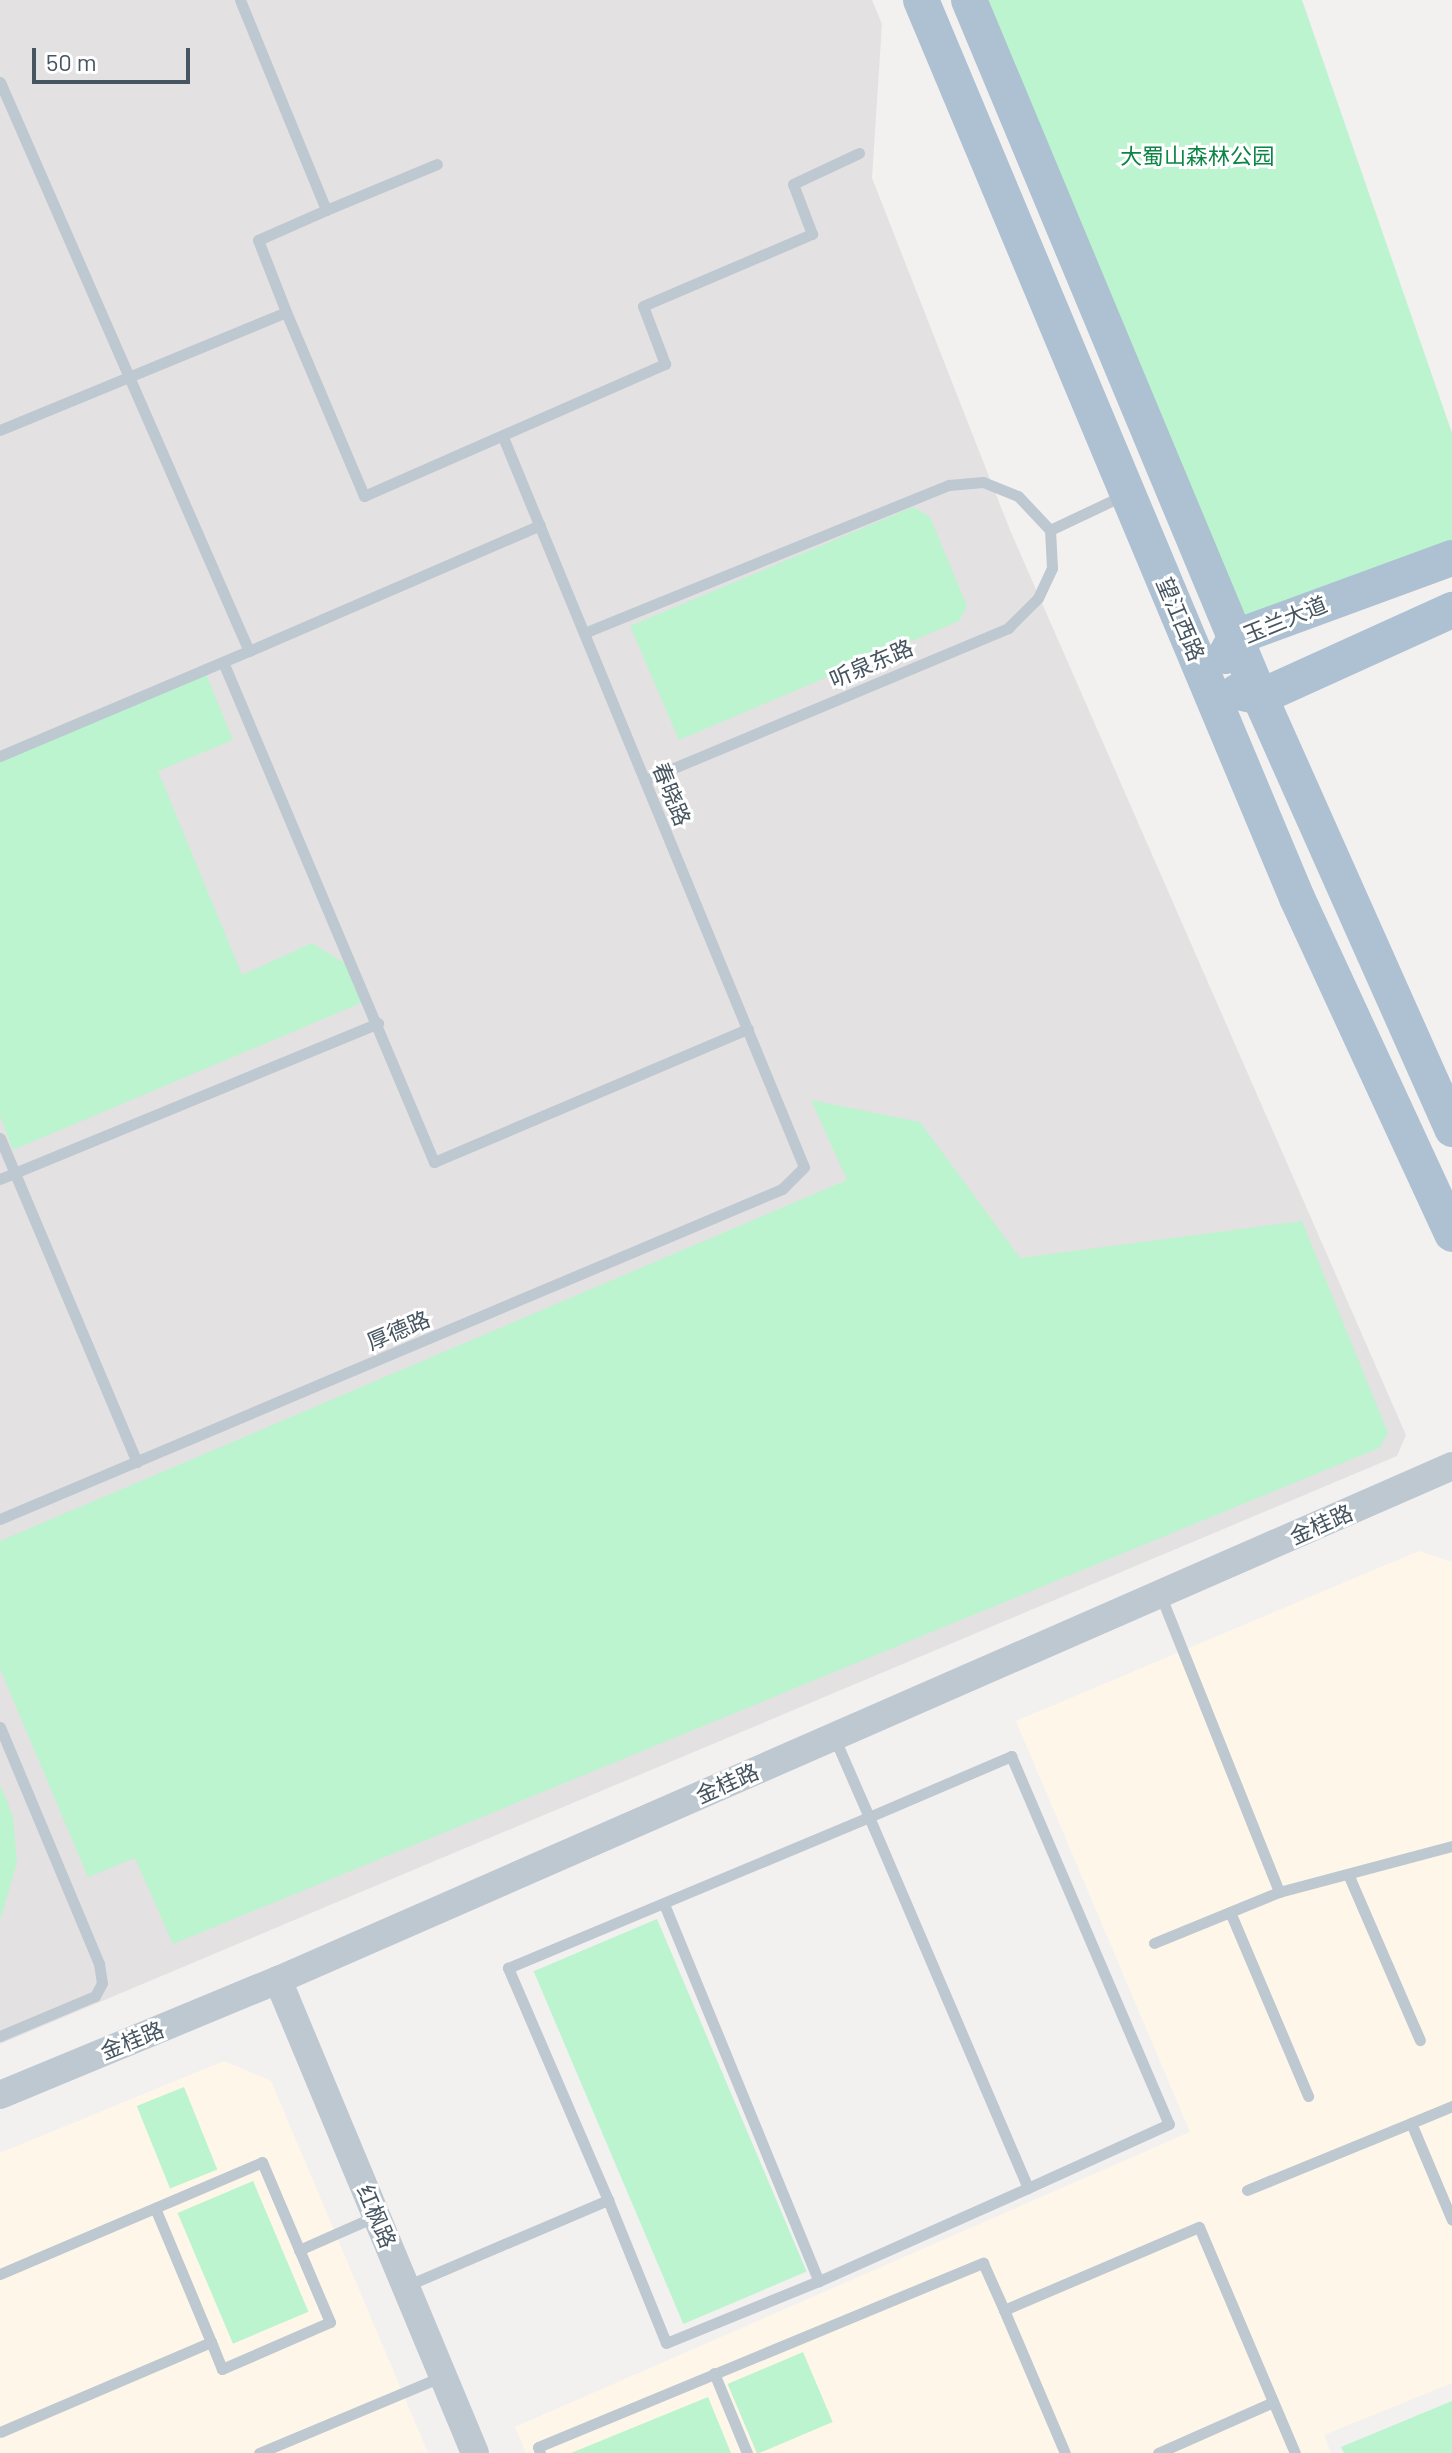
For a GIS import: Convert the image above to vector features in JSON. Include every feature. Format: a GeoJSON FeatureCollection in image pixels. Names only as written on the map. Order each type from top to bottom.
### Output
{"type":"FeatureCollection","features":[{"type":"Feature","properties":{"kind":"main road","name":"望江西路"},"geometry":{"type":"LineString","coordinates":[[921,0],[1297,898],[1452,1234]]}},
{"type":"Feature","properties":{"kind":"main road","name":"望江西路"},"geometry":{"type":"LineString","coordinates":[[969,0],[1260,697],[1452,1129]]}},
{"type":"Feature","properties":{"kind":"main road","name":"玉兰大道"},"geometry":{"type":"LineString","coordinates":[[1208,685],[1236,637],[1452,558]]}},
{"type":"Feature","properties":{"kind":"main road"},"geometry":{"type":"LineString","coordinates":[[1208,685],[1260,697],[1452,610]]}},
{"type":"Feature","properties":{"kind":"street","name":"金桂路"},"geometry":{"type":"LineString","coordinates":[[0,2095],[278,1980],[1452,1466]]}},
{"type":"Feature","properties":{"kind":"street","name":"红枫路"},"geometry":{"type":"LineString","coordinates":[[278,1980],[475,2453]]}},
{"type":"Feature","properties":{"kind":"lane"},"geometry":{"type":"LineString","coordinates":[[240,0],[326,210]]}},
{"type":"Feature","properties":{"kind":"lane"},"geometry":{"type":"LineString","coordinates":[[0,82],[249,651]]}},
{"type":"Feature","properties":{"kind":"lane"},"geometry":{"type":"LineString","coordinates":[[437,164],[258,240],[364,496],[665,364],[643,306],[812,234],[793,184],[859,153]]}},
{"type":"Feature","properties":{"kind":"lane"},"geometry":{"type":"LineString","coordinates":[[0,430],[286,312]]}},
{"type":"Feature","properties":{"kind":"lane","name":"春晓路"},"geometry":{"type":"LineString","coordinates":[[503,437],[804,1167]]}},
{"type":"Feature","properties":{"kind":"lane"},"geometry":{"type":"LineString","coordinates":[[584,633],[949,485],[983,482],[1018,496],[1050,530],[1128,493]]}},
{"type":"Feature","properties":{"kind":"lane"},"geometry":{"type":"LineString","coordinates":[[0,756],[540,525]]}},
{"type":"Feature","properties":{"kind":"lane","name":"听泉东路"},"geometry":{"type":"LineString","coordinates":[[645,780],[1008,628],[1038,598],[1052,568],[1050,530]]}},
{"type":"Feature","properties":{"kind":"lane"},"geometry":{"type":"LineString","coordinates":[[223,662],[378,1023],[434,1162],[748,1029]]}},
{"type":"Feature","properties":{"kind":"lane"},"geometry":{"type":"LineString","coordinates":[[0,1179],[378,1023]]}},
{"type":"Feature","properties":{"kind":"lane"},"geometry":{"type":"LineString","coordinates":[[0,1138],[137,1462]]}},
{"type":"Feature","properties":{"kind":"lane","name":"厚德路"},"geometry":{"type":"LineString","coordinates":[[0,1519],[782,1189],[804,1167]]}},
{"type":"Feature","properties":{"kind":"lane"},"geometry":{"type":"LineString","coordinates":[[1160,1594],[1279,1892]]}},
{"type":"Feature","properties":{"kind":"lane"},"geometry":{"type":"LineString","coordinates":[[0,1727],[99,1964],[102,1983],[95,1996],[0,2036]]}},
{"type":"Feature","properties":{"kind":"lane"},"geometry":{"type":"LineString","coordinates":[[834,1736],[1028,2188]]}},
{"type":"Feature","properties":{"kind":"lane"},"geometry":{"type":"LineString","coordinates":[[1011,1756],[1169,2124],[819,2281],[666,2343],[508,1968],[664,1904],[1011,1756]]}},
{"type":"Feature","properties":{"kind":"lane"},"geometry":{"type":"LineString","coordinates":[[1154,1943],[1279,1892],[1452,1846]]}},
{"type":"Feature","properties":{"kind":"lane"},"geometry":{"type":"LineString","coordinates":[[1348,1874],[1420,2040]]}},
{"type":"Feature","properties":{"kind":"lane"},"geometry":{"type":"LineString","coordinates":[[664,1904],[819,2281]]}},
{"type":"Feature","properties":{"kind":"lane"},"geometry":{"type":"LineString","coordinates":[[1230,1912],[1308,2096]]}},
{"type":"Feature","properties":{"kind":"lane"},"geometry":{"type":"LineString","coordinates":[[1247,2190],[1452,2106]]}},
{"type":"Feature","properties":{"kind":"lane"},"geometry":{"type":"LineString","coordinates":[[1411,2123],[1452,2220]]}},
{"type":"Feature","properties":{"kind":"lane"},"geometry":{"type":"LineString","coordinates":[[0,2274],[262,2162],[330,2322],[222,2369],[155,2208]]}},
{"type":"Feature","properties":{"kind":"lane"},"geometry":{"type":"LineString","coordinates":[[406,2286],[608,2200]]}},
{"type":"Feature","properties":{"kind":"lane"},"geometry":{"type":"LineString","coordinates":[[299,2250],[377,2216]]}},
{"type":"Feature","properties":{"kind":"lane"},"geometry":{"type":"LineString","coordinates":[[1004,2310],[1199,2227],[1295,2453]]}},
{"type":"Feature","properties":{"kind":"lane"},"geometry":{"type":"LineString","coordinates":[[540,2453],[538,2447],[983,2263],[1065,2453]]}},
{"type":"Feature","properties":{"kind":"lane"},"geometry":{"type":"LineString","coordinates":[[0,2432],[211,2342]]}},
{"type":"Feature","properties":{"kind":"lane"},"geometry":{"type":"LineString","coordinates":[[714,2373],[747,2453]]}},
{"type":"Feature","properties":{"kind":"lane"},"geometry":{"type":"LineString","coordinates":[[259,2453],[443,2376]]}},
{"type":"Feature","properties":{"kind":"lane"},"geometry":{"type":"LineString","coordinates":[[1158,2453],[1273,2402]]}},
{"type":"Feature","properties":{"kind":"shaded area"},"geometry":{"type":"Polygon","coordinates":[[[0,0],[872,0],[882,24],[872,178],[1010,530],[1406,1435],[1397,1456],[0,2044],[0,0]]]}},
{"type":"Feature","properties":{"kind":"shaded area"},"geometry":{"type":"Polygon","coordinates":[[[1419,1551],[1452,1562],[1452,2383],[1324,2435],[1331,2453],[526,2453],[515,2427],[1190,2132],[1016,1721],[1419,1551]]]}},
{"type":"Feature","properties":{"kind":"shaded area"},"geometry":{"type":"Polygon","coordinates":[[[224,2061],[271,2081],[428,2453],[0,2453],[0,2153],[224,2061]]]}},
{"type":"Feature","properties":{"kind":"green space","name":"大蜀山森林公园"},"geometry":{"type":"Polygon","coordinates":[[[969,0],[1302,0],[1452,433],[1452,558],[1236,637],[969,0]]]}},
{"type":"Feature","properties":{"kind":"green space"},"geometry":{"type":"Polygon","coordinates":[[[913,507],[930,517],[967,606],[959,621],[679,740],[630,626],[913,507]]]}},
{"type":"Feature","properties":{"kind":"green space"},"geometry":{"type":"Polygon","coordinates":[[[206,674],[233,740],[158,771],[242,975],[312,943],[346,964],[361,1003],[13,1150],[0,1116],[0,762],[206,674]]]}},
{"type":"Feature","properties":{"kind":"green space"},"geometry":{"type":"Polygon","coordinates":[[[811,1100],[920,1122],[1020,1258],[1302,1221],[1388,1433],[1379,1448],[173,1944],[135,1858],[88,1877],[0,1669],[0,1541],[847,1180],[811,1100]]]}},
{"type":"Feature","properties":{"kind":"green space"},"geometry":{"type":"Polygon","coordinates":[[[0,1785],[13,1816],[17,1862],[0,1921],[0,1785]]]}},
{"type":"Feature","properties":{"kind":"green space"},"geometry":{"type":"Polygon","coordinates":[[[657,1919],[807,2272],[683,2324],[534,1971],[657,1919]]]}},
{"type":"Feature","properties":{"kind":"green space"},"geometry":{"type":"Polygon","coordinates":[[[184,2087],[217,2170],[170,2189],[137,2106],[184,2087]]]}},
{"type":"Feature","properties":{"kind":"green space"},"geometry":{"type":"Polygon","coordinates":[[[253,2181],[308,2312],[233,2344],[178,2213],[253,2181]]]}},
{"type":"Feature","properties":{"kind":"green space"},"geometry":{"type":"Polygon","coordinates":[[[803,2352],[833,2422],[757,2453],[728,2384],[803,2352]]]}},
{"type":"Feature","properties":{"kind":"green space"},"geometry":{"type":"Polygon","coordinates":[[[708,2397],[731,2453],[571,2453],[708,2397]]]}},
{"type":"Feature","properties":{"kind":"green space"},"geometry":{"type":"Polygon","coordinates":[[[1452,2401],[1452,2453],[1344,2453],[1341,2447],[1452,2401]]]}}]}
